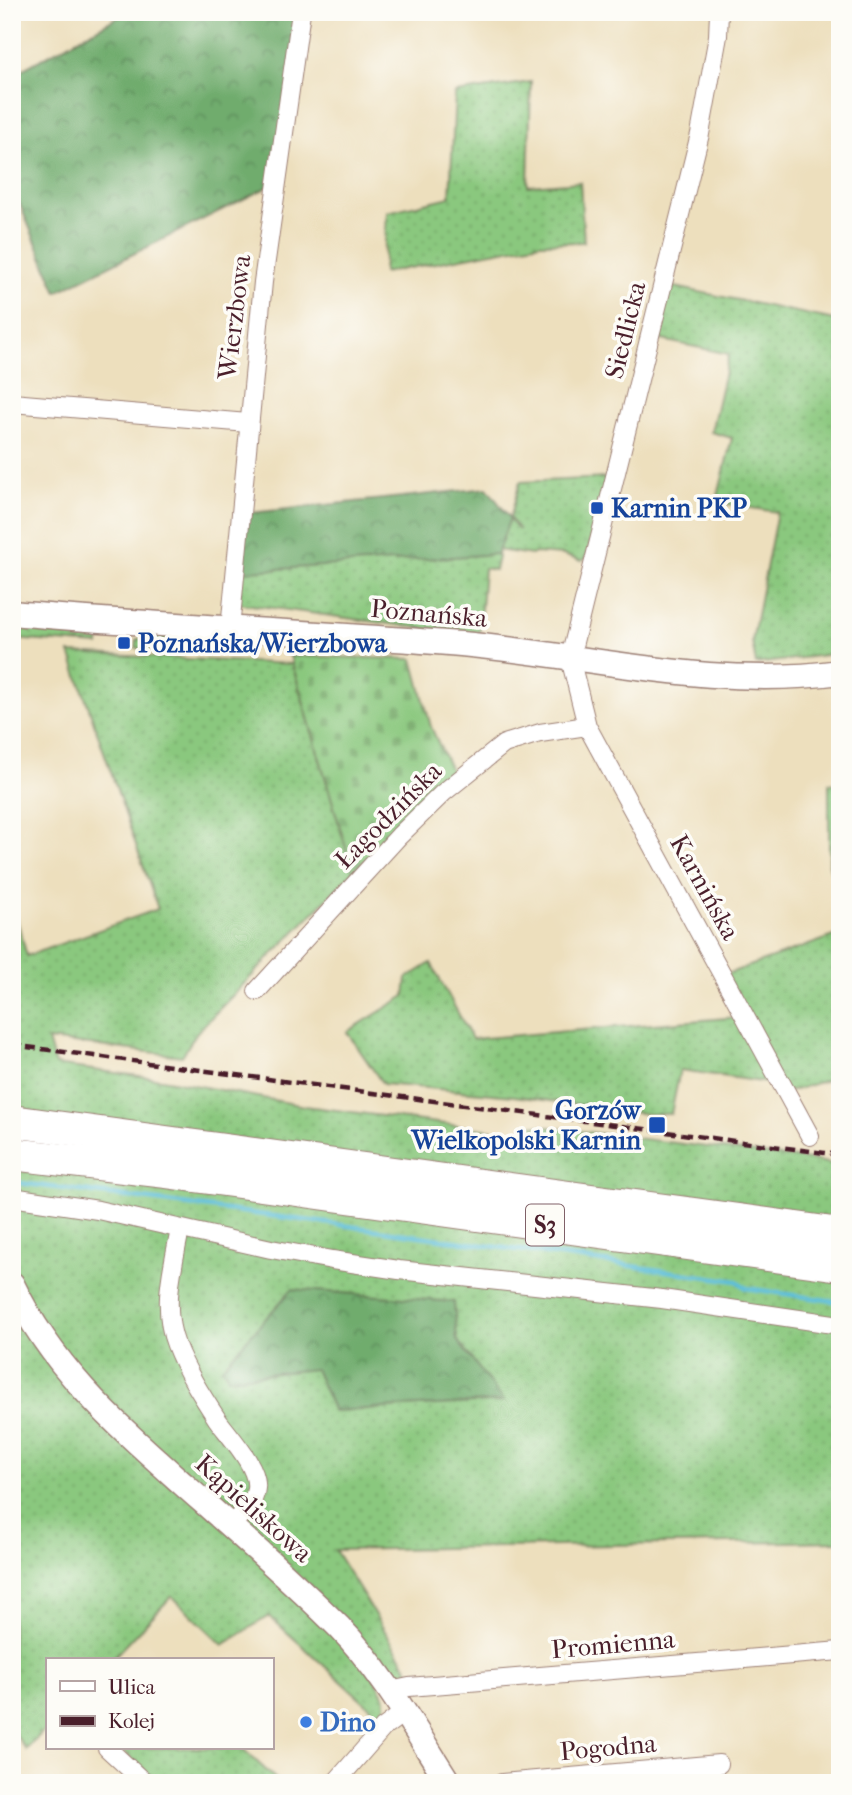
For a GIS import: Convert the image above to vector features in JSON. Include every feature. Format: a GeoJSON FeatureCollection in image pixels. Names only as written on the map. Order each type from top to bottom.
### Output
{"type":"FeatureCollection","features":[{"type":"Feature","properties":{"kind":"highway","name":"S3"},"geometry":{"type":"LineString","coordinates":[[12,1121],[840,1234]]}},
{"type":"Feature","properties":{"kind":"highway","name":"S3"},"geometry":{"type":"LineString","coordinates":[[12,1154],[167,1172],[840,1265]]}},
{"type":"Feature","properties":{"kind":"main road","name":"Poznańska"},"geometry":{"type":"LineString","coordinates":[[12,612],[463,645],[684,673],[773,677],[840,672]]}},
{"type":"Feature","properties":{"kind":"main road","name":"Kąpieliskowa"},"geometry":{"type":"LineString","coordinates":[[12,1284],[49,1348],[80,1388],[341,1630],[390,1691],[449,1783]]}},
{"type":"Feature","properties":{"kind":"street","name":"Wierzbowa"},"geometry":{"type":"LineString","coordinates":[[230,629],[263,282],[301,12]]}},
{"type":"Feature","properties":{"kind":"street","name":"Siedlicka"},"geometry":{"type":"LineString","coordinates":[[570,658],[701,134],[714,61],[719,12]]}},
{"type":"Feature","properties":{"kind":"street"},"geometry":{"type":"LineString","coordinates":[[12,403],[248,423]]}},
{"type":"Feature","properties":{"kind":"street","name":"Karnińska"},"geometry":{"type":"LineString","coordinates":[[570,658],[587,726],[810,1136]]}},
{"type":"Feature","properties":{"kind":"street","name":"Łagodzińska"},"geometry":{"type":"LineString","coordinates":[[257,991],[399,836],[443,793],[496,750],[519,737],[587,726]]}},
{"type":"Feature","properties":{"kind":"street"},"geometry":{"type":"LineString","coordinates":[[12,1197],[99,1210],[271,1249],[399,1270],[662,1299],[840,1325]]}},
{"type":"Feature","properties":{"kind":"street"},"geometry":{"type":"LineString","coordinates":[[180,1229],[169,1287],[168,1314],[176,1344],[218,1420],[254,1473],[257,1486],[253,1500],[229,1526]]}},
{"type":"Feature","properties":{"kind":"street","name":"Promienna"},"geometry":{"type":"LineString","coordinates":[[390,1691],[409,1687],[840,1651]]}},
{"type":"Feature","properties":{"kind":"street"},"geometry":{"type":"LineString","coordinates":[[335,1783],[383,1728],[403,1713]]}},
{"type":"Feature","properties":{"kind":"street"},"geometry":{"type":"LineString","coordinates":[[109,1750],[145,1783]]}},
{"type":"Feature","properties":{"kind":"street","name":"Pogodna"},"geometry":{"type":"LineString","coordinates":[[502,1783],[719,1764]]}},
{"type":"Feature","properties":{"kind":"green space"},"geometry":{"type":"Polygon","coordinates":[[[127,12],[301,12],[276,183],[57,292],[12,186],[12,75],[127,12]]]}},
{"type":"Feature","properties":{"kind":"green space"},"geometry":{"type":"Polygon","coordinates":[[[531,82],[528,186],[580,182],[584,242],[540,243],[383,273],[387,212],[450,197],[455,93],[531,82]]]}},
{"type":"Feature","properties":{"kind":"green space"},"geometry":{"type":"Polygon","coordinates":[[[670,286],[840,321],[840,653],[756,664],[752,641],[777,512],[719,503],[718,496],[732,438],[711,432],[729,354],[657,339],[670,286]]]}},
{"type":"Feature","properties":{"kind":"green space"},"geometry":{"type":"Polygon","coordinates":[[[607,478],[586,559],[581,561],[563,555],[532,555],[497,550],[509,519],[519,530],[510,518],[520,482],[607,478]]]}},
{"type":"Feature","properties":{"kind":"green space"},"geometry":{"type":"Polygon","coordinates":[[[487,488],[510,518],[497,554],[235,572],[236,516],[487,488]]]}},
{"type":"Feature","properties":{"kind":"green space"},"geometry":{"type":"Polygon","coordinates":[[[495,551],[498,557],[495,570],[484,568],[479,636],[236,603],[238,570],[495,551]]]}},
{"type":"Feature","properties":{"kind":"green space"},"geometry":{"type":"Polygon","coordinates":[[[12,621],[100,636],[99,645],[12,639],[12,621]]]}},
{"type":"Feature","properties":{"kind":"green space"},"geometry":{"type":"Polygon","coordinates":[[[204,636],[202,647],[197,651],[136,648],[137,639],[204,636]]]}},
{"type":"Feature","properties":{"kind":"green space"},"geometry":{"type":"Polygon","coordinates":[[[70,653],[292,664],[353,872],[197,1032],[182,1056],[48,1040],[55,1065],[162,1079],[305,1106],[522,1134],[524,1124],[840,1166],[840,1541],[335,1550],[415,1680],[407,1682],[385,1667],[358,1658],[380,1686],[385,1701],[381,1717],[269,1616],[223,1645],[172,1596],[113,1658],[46,1658],[46,1728],[26,1750],[12,1730],[12,902],[27,956],[158,909],[70,653]],[[453,1302],[315,1369],[334,1411],[503,1401],[457,1340],[453,1302]]]}},
{"type":"Feature","properties":{"kind":"green space"},"geometry":{"type":"Polygon","coordinates":[[[290,656],[413,659],[431,727],[453,775],[353,872],[290,656]]]}},
{"type":"Feature","properties":{"kind":"green space"},"geometry":{"type":"Polygon","coordinates":[[[829,783],[840,785],[840,899],[829,865],[829,783]]]}},
{"type":"Feature","properties":{"kind":"green space"},"geometry":{"type":"Polygon","coordinates":[[[840,934],[840,1076],[785,1093],[769,1083],[680,1070],[671,1114],[648,1114],[514,1096],[383,1084],[347,1032],[405,996],[407,978],[431,963],[472,1039],[739,1017],[721,976],[840,934]]]}},
{"type":"Feature","properties":{"kind":"green space"},"geometry":{"type":"Polygon","coordinates":[[[292,1289],[454,1302],[457,1340],[504,1401],[334,1411],[315,1369],[229,1378],[222,1367],[292,1289]]]}},
{"type":"Feature","properties":{"kind":"green space"},"geometry":{"type":"Polygon","coordinates":[[[244,1750],[280,1783],[157,1783],[123,1751],[244,1750]]]}},
{"type":"Feature","properties":{"kind":"waterway"},"geometry":{"type":"LineString","coordinates":[[12,1182],[737,1281],[746,1288],[840,1302]]}},
{"type":"Feature","properties":{"kind":"railway"},"geometry":{"type":"LineString","coordinates":[[12,1045],[840,1155]]}},
{"type":"Feature","properties":{"kind":"place","name":"Karnin PKP"},"geometry":{"type":"Point","coordinates":[597,508]}},
{"type":"Feature","properties":{"kind":"place","name":"Poznańska/Wierzbowa"},"geometry":{"type":"Point","coordinates":[124,643]}},
{"type":"Feature","properties":{"kind":"place","name":"Gorzów Wielkopolski Karnin"},"geometry":{"type":"Point","coordinates":[657,1125]}},
{"type":"Feature","properties":{"kind":"place","name":"Dino"},"geometry":{"type":"Point","coordinates":[306,1722]}}]}
